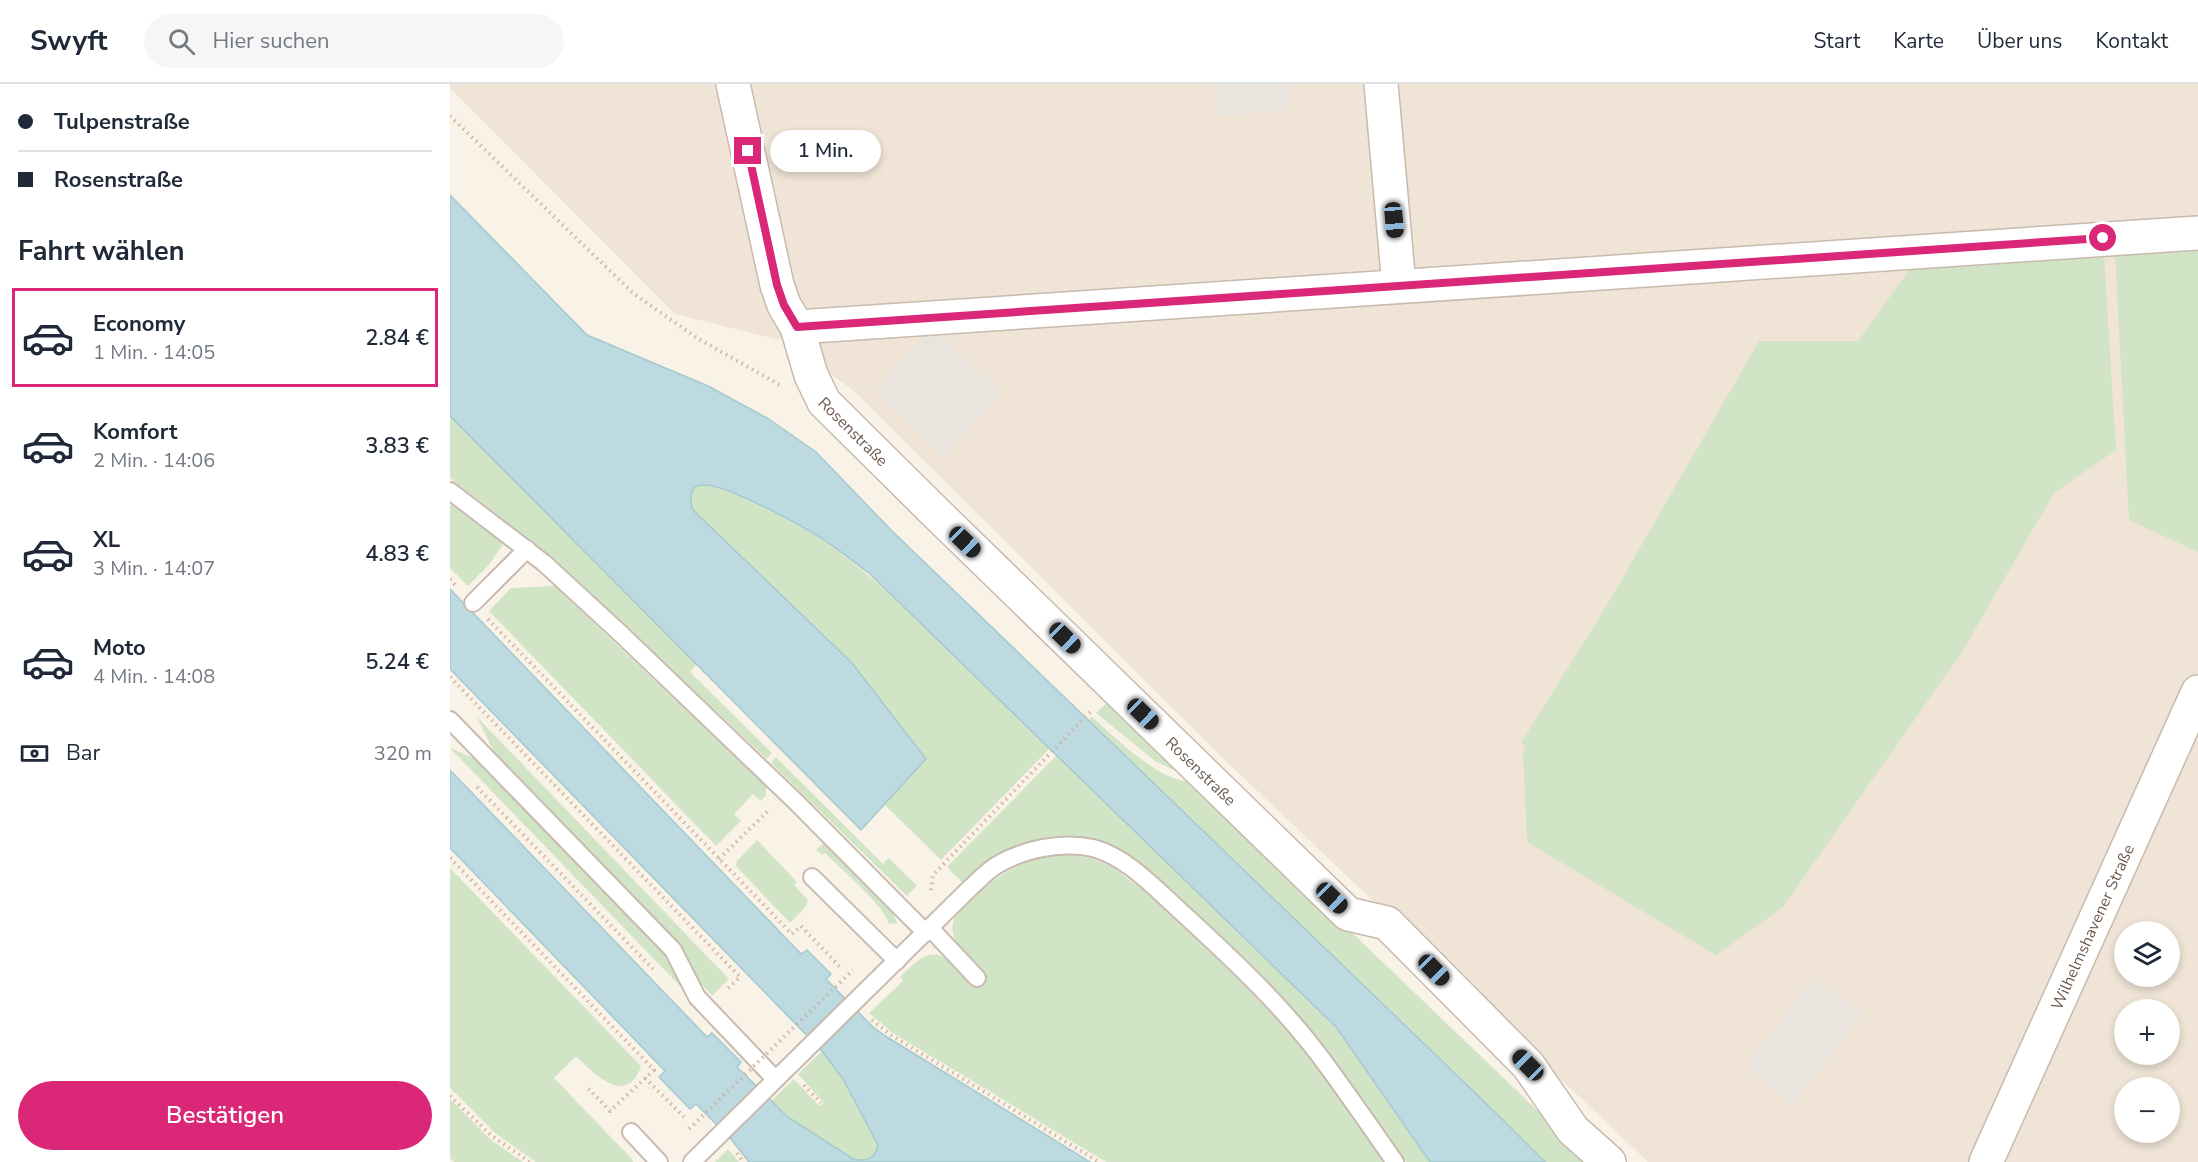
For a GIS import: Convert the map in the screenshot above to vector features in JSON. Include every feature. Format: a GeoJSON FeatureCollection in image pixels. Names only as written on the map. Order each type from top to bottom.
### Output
{"type":"FeatureCollection","features":[{"type":"Feature","properties":{"kind":"street","name":"Rosenstraße"},"geometry":{"type":"LineString","coordinates":[[733,84],[777,285],[784,305],[797,327],[812,375],[824,402],[1348,914],[1387,923],[1528,1065],[1573,1130],[1608,1162]]}},
{"type":"Feature","properties":{"kind":"street"},"geometry":{"type":"LineString","coordinates":[[1381,84],[1399,286]]}},
{"type":"Feature","properties":{"kind":"street"},"geometry":{"type":"LineString","coordinates":[[797,327],[2198,232]]}},
{"type":"Feature","properties":{"kind":"street","name":"Wilhelmshavener Straße"},"geometry":{"type":"LineString","coordinates":[[1986,1162],[2198,692]]}},
{"type":"Feature","properties":{"kind":"lane"},"geometry":{"type":"LineString","coordinates":[[450,491],[527,549],[621,634],[977,978]]}},
{"type":"Feature","properties":{"kind":"lane"},"geometry":{"type":"LineString","coordinates":[[473,603],[527,549]]}},
{"type":"Feature","properties":{"kind":"lane"},"geometry":{"type":"LineString","coordinates":[[450,720],[673,950],[698,997],[772,1082]]}},
{"type":"Feature","properties":{"kind":"lane"},"geometry":{"type":"LineString","coordinates":[[692,1162],[995,866],[1015,856],[1042,848],[1065,846],[1093,848],[1119,859],[1182,913],[1276,1004],[1318,1054],[1395,1162]]}},
{"type":"Feature","properties":{"kind":"lane"},"geometry":{"type":"LineString","coordinates":[[812,877],[897,961]]}},
{"type":"Feature","properties":{"kind":"lane"},"geometry":{"type":"LineString","coordinates":[[631,1132],[659,1162]]}},
{"type":"Feature","properties":{"kind":"path"},"geometry":{"type":"LineString","coordinates":[[450,116],[634,294],[697,338],[793,393],[824,402]]}},
{"type":"Feature","properties":{"kind":"path"},"geometry":{"type":"LineString","coordinates":[[450,579],[792,934],[801,926],[840,967]]}},
{"type":"Feature","properties":{"kind":"path"},"geometry":{"type":"LineString","coordinates":[[450,677],[737,974]]}},
{"type":"Feature","properties":{"kind":"path"},"geometry":{"type":"LineString","coordinates":[[928,931],[933,875],[1090,712]]}},
{"type":"Feature","properties":{"kind":"path"},"geometry":{"type":"LineString","coordinates":[[475,785],[658,975]]}},
{"type":"Feature","properties":{"kind":"path"},"geometry":{"type":"LineString","coordinates":[[719,858],[786,793]]}},
{"type":"Feature","properties":{"kind":"path"},"geometry":{"type":"LineString","coordinates":[[450,858],[654,1070],[610,1111],[587,1087]]}},
{"type":"Feature","properties":{"kind":"path"},"geometry":{"type":"LineString","coordinates":[[689,1129],[853,970]]}},
{"type":"Feature","properties":{"kind":"path"},"geometry":{"type":"LineString","coordinates":[[872,1020],[891,1035],[1099,1162]]}},
{"type":"Feature","properties":{"kind":"path"},"geometry":{"type":"LineString","coordinates":[[645,1078],[684,1117]]}},
{"type":"Feature","properties":{"kind":"path"},"geometry":{"type":"LineString","coordinates":[[802,1083],[820,1104]]}},
{"type":"Feature","properties":{"kind":"path"},"geometry":{"type":"LineString","coordinates":[[450,1096],[492,1136],[530,1162]]}},
{"type":"Feature","properties":{"kind":"path"},"geometry":{"type":"LineString","coordinates":[[737,1153],[743,1162]]}},
{"type":"Feature","properties":{"kind":"shaded area"},"geometry":{"type":"Polygon","coordinates":[[[450,84],[2198,84],[2198,1162],[1648,1162],[1229,764],[853,390],[784,341],[675,314],[450,88],[450,84]]]}},
{"type":"Feature","properties":{"kind":"shaded area"},"geometry":{"type":"Polygon","coordinates":[[[1214,84],[1289,84],[1291,109],[1217,116],[1214,84]]]}},
{"type":"Feature","properties":{"kind":"shaded area"},"geometry":{"type":"Polygon","coordinates":[[[932,327],[1001,392],[943,457],[874,391],[932,327]]]}},
{"type":"Feature","properties":{"kind":"shaded area"},"geometry":{"type":"Polygon","coordinates":[[[1814,978],[1863,1013],[1792,1106],[1746,1065],[1814,978]]]}},
{"type":"Feature","properties":{"kind":"green space"},"geometry":{"type":"Polygon","coordinates":[[[2103,238],[2116,450],[2054,493],[1962,652],[1783,907],[1716,955],[1527,842],[1523,751],[1526,746],[1521,743],[1607,605],[1759,341],[1858,341],[1923,251],[2103,238]]]}},
{"type":"Feature","properties":{"kind":"green space"},"geometry":{"type":"Polygon","coordinates":[[[2198,247],[2198,552],[2129,520],[2115,254],[2198,247]]]}},
{"type":"Feature","properties":{"kind":"green space"},"geometry":{"type":"Polygon","coordinates":[[[450,416],[697,664],[690,672],[772,753],[767,759],[551,556],[450,478],[450,416]]]}},
{"type":"Feature","properties":{"kind":"green space"},"geometry":{"type":"Polygon","coordinates":[[[703,484],[739,495],[772,510],[804,528],[864,571],[946,646],[1050,748],[941,860],[885,805],[926,759],[852,663],[693,510],[691,494],[695,488],[703,484]]]}},
{"type":"Feature","properties":{"kind":"green space"},"geometry":{"type":"Polygon","coordinates":[[[450,504],[504,543],[488,566],[468,586],[450,568],[450,504]]]}},
{"type":"Feature","properties":{"kind":"green space"},"geometry":{"type":"Polygon","coordinates":[[[555,586],[766,786],[766,795],[761,801],[753,794],[734,814],[741,821],[716,846],[489,611],[511,588],[555,586]]]}},
{"type":"Feature","properties":{"kind":"green space"},"geometry":{"type":"Polygon","coordinates":[[[1111,699],[1180,773],[1155,761],[1096,713],[1111,699]]]}},
{"type":"Feature","properties":{"kind":"green space"},"geometry":{"type":"Polygon","coordinates":[[[477,717],[729,979],[712,996],[700,982],[678,946],[493,750],[477,717]]]}},
{"type":"Feature","properties":{"kind":"green space"},"geometry":{"type":"Polygon","coordinates":[[[1092,717],[1154,768],[1168,776],[1194,781],[1591,1162],[1545,1162],[1088,720],[1092,717]]]}},
{"type":"Feature","properties":{"kind":"green space"},"geometry":{"type":"Polygon","coordinates":[[[450,748],[481,761],[667,954],[683,989],[450,748]]]}},
{"type":"Feature","properties":{"kind":"green space"},"geometry":{"type":"Polygon","coordinates":[[[1057,755],[1336,1028],[1430,1162],[1406,1162],[1345,1075],[1292,1009],[1257,972],[1184,904],[1121,852],[1083,838],[1056,837],[1028,842],[1002,852],[963,883],[947,867],[1057,755]]]}},
{"type":"Feature","properties":{"kind":"green space"},"geometry":{"type":"Polygon","coordinates":[[[776,757],[883,864],[889,858],[917,886],[907,896],[771,763],[776,757]]]}},
{"type":"Feature","properties":{"kind":"green space"},"geometry":{"type":"Polygon","coordinates":[[[757,840],[797,882],[794,885],[808,900],[807,905],[790,923],[736,866],[737,861],[757,840]]]}},
{"type":"Feature","properties":{"kind":"green space"},"geometry":{"type":"Polygon","coordinates":[[[825,842],[889,904],[897,923],[889,924],[878,906],[861,887],[825,853],[822,855],[816,850],[825,842]]]}},
{"type":"Feature","properties":{"kind":"green space"},"geometry":{"type":"Polygon","coordinates":[[[1065,854],[1091,858],[1112,867],[1145,891],[1202,942],[1310,1057],[1384,1162],[1106,1162],[893,1033],[869,1013],[903,981],[900,977],[923,957],[931,954],[946,959],[973,987],[986,976],[956,942],[953,934],[955,917],[991,882],[1003,874],[1030,861],[1065,854]]]}},
{"type":"Feature","properties":{"kind":"green space"},"geometry":{"type":"Polygon","coordinates":[[[450,868],[641,1066],[635,1078],[627,1085],[619,1086],[600,1078],[576,1056],[554,1078],[633,1162],[536,1162],[495,1133],[450,1088],[450,868]]]}},
{"type":"Feature","properties":{"kind":"green space"},"geometry":{"type":"Polygon","coordinates":[[[822,1051],[843,1079],[877,1139],[877,1150],[872,1157],[864,1160],[853,1159],[800,1125],[771,1101],[794,1079],[819,1106],[824,1103],[798,1074],[822,1051]]]}},
{"type":"Feature","properties":{"kind":"green space"},"geometry":{"type":"Polygon","coordinates":[[[450,1099],[491,1140],[523,1162],[454,1162],[450,1158],[450,1099]]]}},
{"type":"Feature","properties":{"kind":"green space"},"geometry":{"type":"Polygon","coordinates":[[[728,1149],[739,1162],[715,1162],[728,1149]]]}},
{"type":"Feature","properties":{"kind":"water"},"geometry":{"type":"Polygon","coordinates":[[[450,195],[587,335],[708,386],[767,418],[816,452],[891,530],[1545,1162],[1430,1162],[1336,1027],[869,573],[818,536],[766,508],[729,491],[713,486],[697,486],[691,494],[693,510],[852,663],[926,759],[861,830],[450,416],[450,195]]]}},
{"type":"Feature","properties":{"kind":"water"},"geometry":{"type":"Polygon","coordinates":[[[450,589],[801,954],[807,950],[831,974],[826,979],[874,1028],[1090,1162],[749,1162],[731,1139],[696,1104],[690,1109],[659,1077],[665,1071],[450,848],[450,770],[707,1037],[712,1033],[741,1062],[737,1067],[788,1117],[853,1159],[870,1158],[875,1154],[878,1145],[843,1079],[822,1051],[450,669],[450,589]]]}},
{"type":"Feature","properties":{"kind":"route"},"geometry":{"type":"LineString","coordinates":[[748,151],[777,285],[784,305],[797,327],[2103,238]]}}]}
